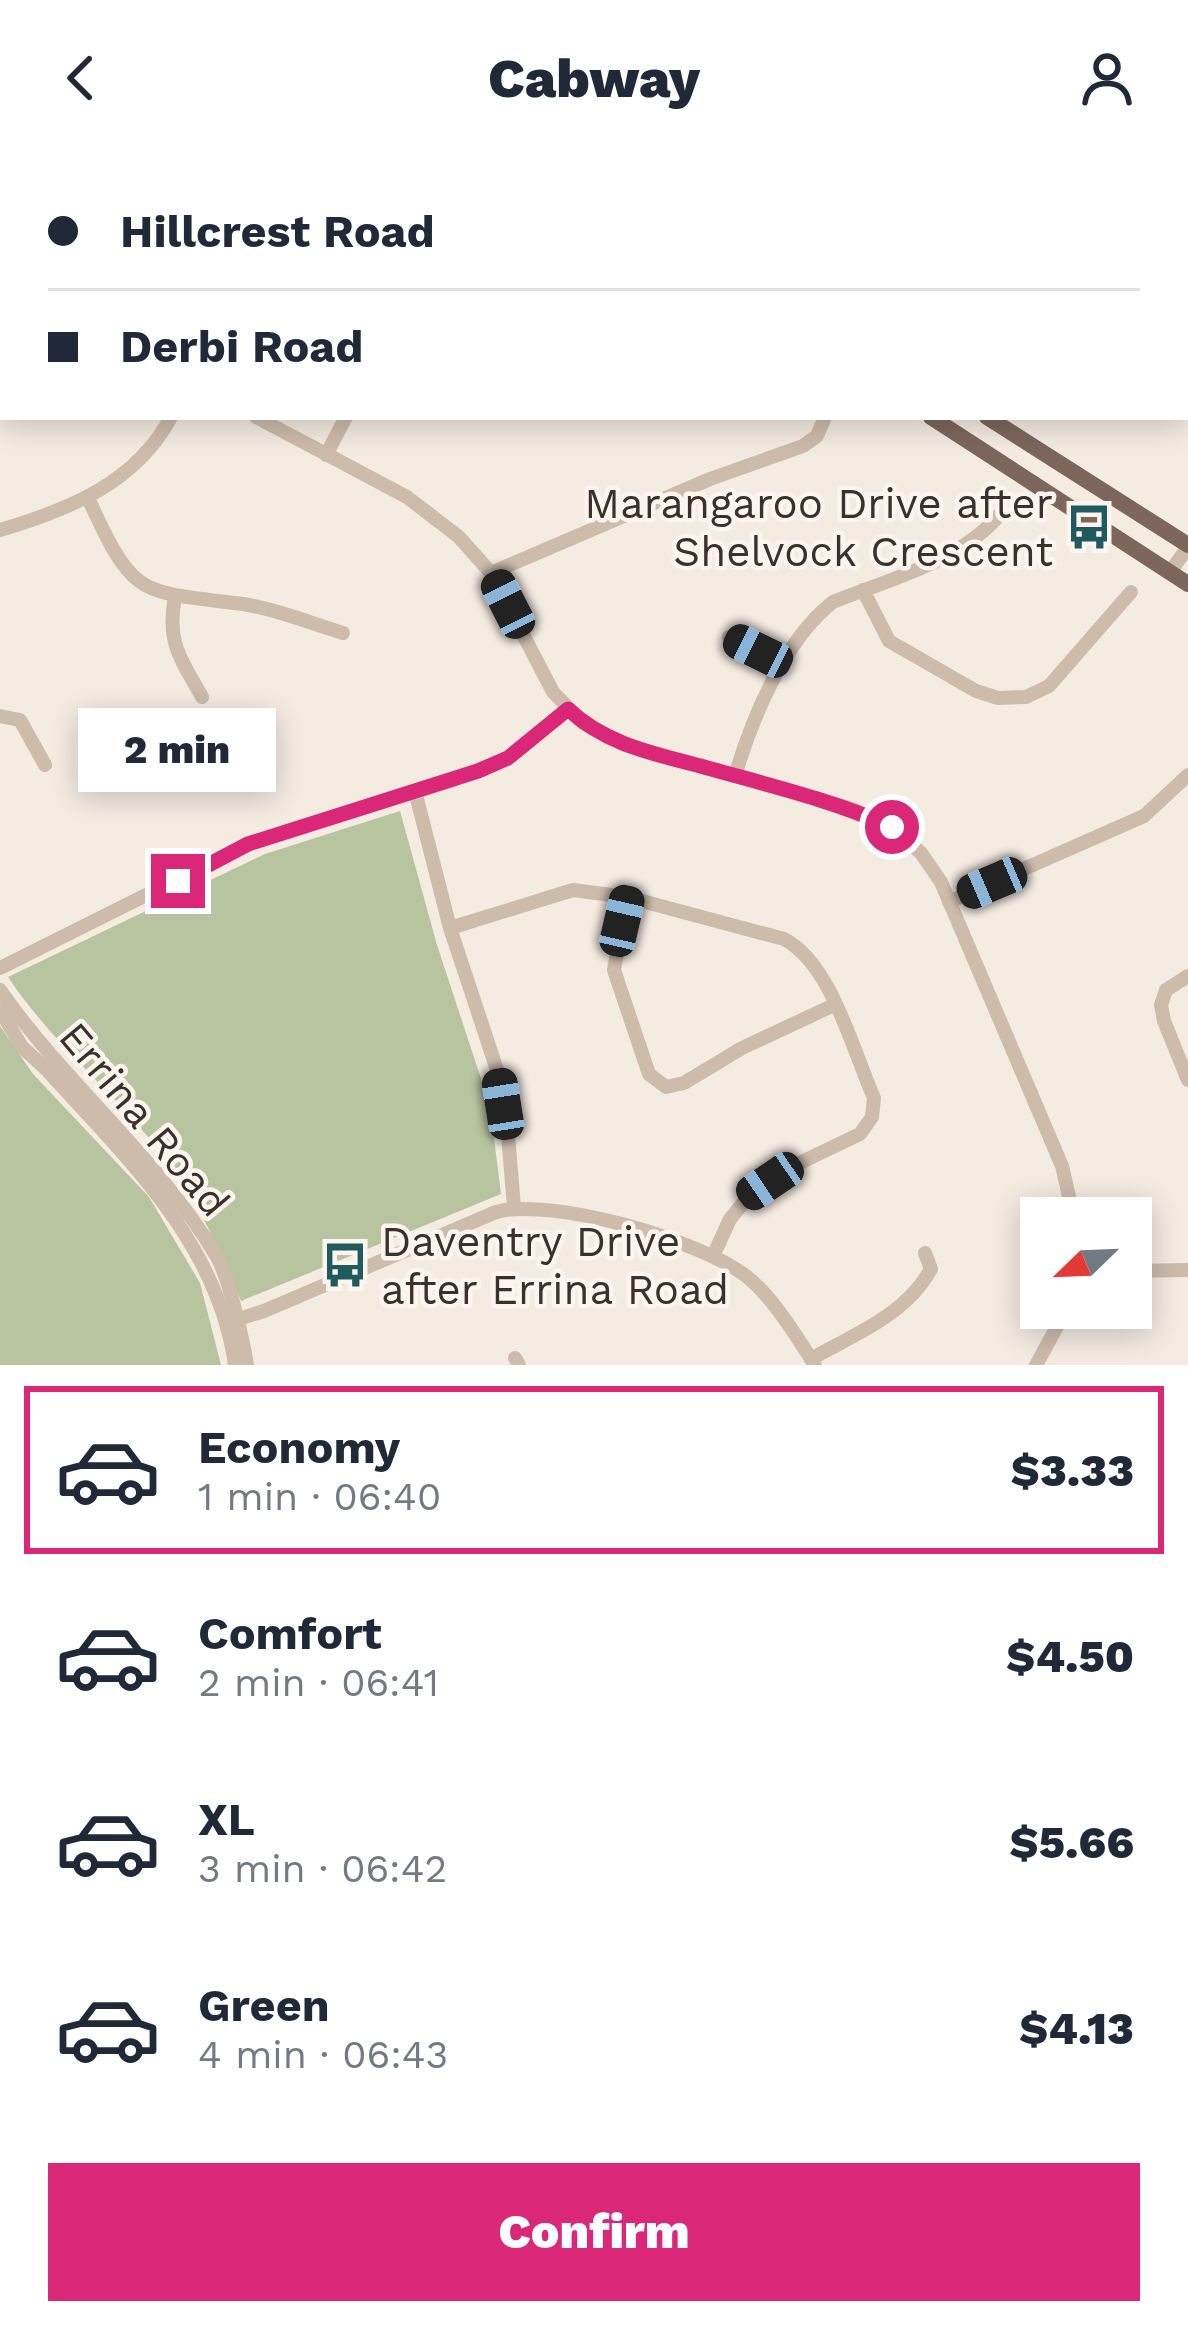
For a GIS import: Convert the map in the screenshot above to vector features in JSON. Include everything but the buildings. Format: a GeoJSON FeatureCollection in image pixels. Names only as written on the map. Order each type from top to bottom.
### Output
{"type":"FeatureCollection","features":[{"type":"Feature","properties":{"kind":"main road"},"geometry":{"type":"LineString","coordinates":[[936,420],[1182,578]]}},
{"type":"Feature","properties":{"kind":"main road"},"geometry":{"type":"LineString","coordinates":[[992,420],[1188,546]]}},
{"type":"Feature","properties":{"kind":"street"},"geometry":{"type":"LineString","coordinates":[[0,530],[88,497],[139,464],[169,420]]}},
{"type":"Feature","properties":{"kind":"street"},"geometry":{"type":"LineString","coordinates":[[262,420],[407,496],[459,537],[491,572],[553,692],[583,723],[626,745],[852,809],[892,827],[921,853],[949,902],[1062,1166],[1069,1197]]}},
{"type":"Feature","properties":{"kind":"street"},"geometry":{"type":"LineString","coordinates":[[326,455],[344,420]]}},
{"type":"Feature","properties":{"kind":"street"},"geometry":{"type":"LineString","coordinates":[[491,572],[710,479],[802,446],[817,436],[824,420]]}},
{"type":"Feature","properties":{"kind":"street"},"geometry":{"type":"LineString","coordinates":[[88,497],[116,561],[144,588],[175,597],[247,605],[343,633]]}},
{"type":"Feature","properties":{"kind":"street"},"geometry":{"type":"LineString","coordinates":[[734,776],[763,702],[818,614],[833,602],[965,547],[1001,513]]}},
{"type":"Feature","properties":{"kind":"street"},"geometry":{"type":"LineString","coordinates":[[1182,578],[1188,546]]}},
{"type":"Feature","properties":{"kind":"street"},"geometry":{"type":"LineString","coordinates":[[863,590],[889,641],[976,691],[998,698],[1026,697],[1049,686],[1131,592]]}},
{"type":"Feature","properties":{"kind":"street"},"geometry":{"type":"LineString","coordinates":[[175,597],[170,623],[173,645],[202,697]]}},
{"type":"Feature","properties":{"kind":"street"},"geometry":{"type":"LineString","coordinates":[[729,637],[783,666]]}},
{"type":"Feature","properties":{"kind":"street"},"geometry":{"type":"LineString","coordinates":[[0,968],[248,844],[508,758],[568,709]]}},
{"type":"Feature","properties":{"kind":"street"},"geometry":{"type":"LineString","coordinates":[[0,716],[20,720],[45,766]]}},
{"type":"Feature","properties":{"kind":"street"},"geometry":{"type":"LineString","coordinates":[[949,902],[1144,816],[1188,775]]}},
{"type":"Feature","properties":{"kind":"street"},"geometry":{"type":"LineString","coordinates":[[415,791],[450,928],[498,1073],[514,1207]]}},
{"type":"Feature","properties":{"kind":"street"},"geometry":{"type":"LineString","coordinates":[[450,928],[573,890],[627,898],[784,939],[799,947],[819,970],[874,1098],[872,1118],[860,1134],[791,1167],[749,1196],[730,1219],[714,1254]]}},
{"type":"Feature","properties":{"kind":"street"},"geometry":{"type":"LineString","coordinates":[[627,898],[614,970],[649,1074],[666,1087],[684,1083],[742,1048],[834,1005]]}},
{"type":"Feature","properties":{"kind":"street"},"geometry":{"type":"LineString","coordinates":[[1188,976],[1166,990],[1161,1005],[1188,1080]]}},
{"type":"Feature","properties":{"kind":"street","name":"Errina Road"},"geometry":{"type":"LineString","coordinates":[[0,990],[52,1059],[181,1206],[216,1256],[235,1365]]}},
{"type":"Feature","properties":{"kind":"street","name":"Errina Road"},"geometry":{"type":"LineString","coordinates":[[0,1010],[28,1055],[46,1069],[172,1211],[203,1264],[247,1365]]}},
{"type":"Feature","properties":{"kind":"street"},"geometry":{"type":"LineString","coordinates":[[231,1322],[514,1207],[551,1208],[714,1254],[751,1279],[813,1362],[920,1291],[931,1270],[925,1253]]}},
{"type":"Feature","properties":{"kind":"street"},"geometry":{"type":"LineString","coordinates":[[1152,1270],[1188,1270]]}},
{"type":"Feature","properties":{"kind":"street"},"geometry":{"type":"LineString","coordinates":[[1036,1365],[1056,1329]]}},
{"type":"Feature","properties":{"kind":"green space"},"geometry":{"type":"Polygon","coordinates":[[[400,811],[437,945],[490,1106],[501,1194],[241,1301],[206,1224],[175,1171],[8,977],[265,854],[400,811]]]}},
{"type":"Feature","properties":{"kind":"green space"},"geometry":{"type":"Polygon","coordinates":[[[0,1026],[33,1074],[149,1197],[200,1283],[221,1365],[0,1365],[0,1026]]]}},
{"type":"Feature","properties":{"kind":"place","name":"Marangaroo Drive after Shelvock Crescent"},"geometry":{"type":"Point","coordinates":[1089,527]}},
{"type":"Feature","properties":{"kind":"place","name":"Daventry Drive after Errina Road"},"geometry":{"type":"Point","coordinates":[345,1265]}},
{"type":"Feature","properties":{"kind":"route"},"geometry":{"type":"LineString","coordinates":[[178,881],[248,844],[453,781],[508,758],[568,709],[583,723],[626,745],[852,809],[892,827]]}}]}
